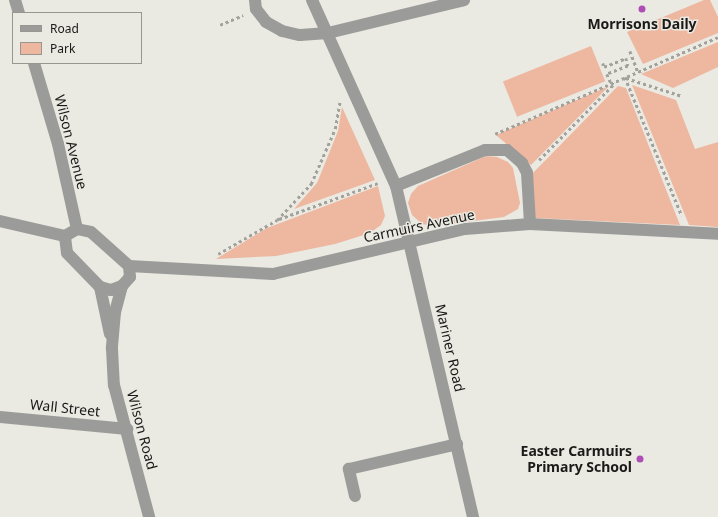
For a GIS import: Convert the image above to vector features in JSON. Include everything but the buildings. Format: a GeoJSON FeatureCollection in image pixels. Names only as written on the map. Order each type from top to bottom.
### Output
{"type":"FeatureCollection","features":[{"type":"Feature","properties":{"kind":"street"},"geometry":{"type":"LineString","coordinates":[[15,0],[19,12]]}},
{"type":"Feature","properties":{"kind":"street","name":"Mariner Road"},"geometry":{"type":"LineString","coordinates":[[312,0],[394,182],[473,517]]}},
{"type":"Feature","properties":{"kind":"street"},"geometry":{"type":"LineString","coordinates":[[255,5],[266,22],[282,31],[300,35],[328,34],[464,0]]}},
{"type":"Feature","properties":{"kind":"street","name":"Wilson Avenue"},"geometry":{"type":"LineString","coordinates":[[34,64],[58,144],[77,229]]}},
{"type":"Feature","properties":{"kind":"street"},"geometry":{"type":"LineString","coordinates":[[394,182],[484,150],[507,150],[522,163],[526,173],[530,224]]}},
{"type":"Feature","properties":{"kind":"street"},"geometry":{"type":"LineString","coordinates":[[0,222],[66,236],[77,229],[91,232],[129,266]]}},
{"type":"Feature","properties":{"kind":"street","name":"Carmuirs Avenue"},"geometry":{"type":"LineString","coordinates":[[129,266],[273,274],[465,229],[530,224],[718,234]]}},
{"type":"Feature","properties":{"kind":"street"},"geometry":{"type":"LineString","coordinates":[[66,236],[67,253],[100,287],[111,290],[122,286]]}},
{"type":"Feature","properties":{"kind":"street","name":"Wilson Road"},"geometry":{"type":"LineString","coordinates":[[112,349],[115,312],[122,286],[130,277],[129,266]]}},
{"type":"Feature","properties":{"kind":"street","name":"Wilson Road"},"geometry":{"type":"LineString","coordinates":[[100,287],[112,349],[114,385],[127,429],[149,517]]}},
{"type":"Feature","properties":{"kind":"street","name":"Wall Street"},"geometry":{"type":"LineString","coordinates":[[0,417],[127,429]]}},
{"type":"Feature","properties":{"kind":"street"},"geometry":{"type":"LineString","coordinates":[[355,496],[349,469],[457,444]]}},
{"type":"Feature","properties":{"kind":"path"},"geometry":{"type":"LineString","coordinates":[[220,25],[255,5]]}},
{"type":"Feature","properties":{"kind":"path"},"geometry":{"type":"LineString","coordinates":[[484,150],[495,133],[718,37]]}},
{"type":"Feature","properties":{"kind":"path"},"geometry":{"type":"LineString","coordinates":[[630,51],[638,72]]}},
{"type":"Feature","properties":{"kind":"path"},"geometry":{"type":"LineString","coordinates":[[603,63],[604,67],[626,58],[628,66],[607,74],[611,83]]}},
{"type":"Feature","properties":{"kind":"path"},"geometry":{"type":"LineString","coordinates":[[625,77],[682,96]]}},
{"type":"Feature","properties":{"kind":"path"},"geometry":{"type":"LineString","coordinates":[[625,77],[689,233]]}},
{"type":"Feature","properties":{"kind":"path"},"geometry":{"type":"LineString","coordinates":[[526,173],[617,81]]}},
{"type":"Feature","properties":{"kind":"path"},"geometry":{"type":"LineString","coordinates":[[277,220],[311,184],[335,129],[341,99],[353,89]]}},
{"type":"Feature","properties":{"kind":"path"},"geometry":{"type":"LineString","coordinates":[[217,255],[277,220],[394,182]]}},
{"type":"Feature","properties":{"kind":"green space"},"geometry":{"type":"Polygon","coordinates":[[[704,0],[710,0],[718,17],[718,33],[643,64],[627,32],[704,0]]]}},
{"type":"Feature","properties":{"kind":"green space"},"geometry":{"type":"Polygon","coordinates":[[[718,42],[718,67],[673,88],[641,74],[718,42]]]}},
{"type":"Feature","properties":{"kind":"green space"},"geometry":{"type":"Polygon","coordinates":[[[591,46],[605,81],[517,117],[503,82],[591,46]]]}},
{"type":"Feature","properties":{"kind":"green space"},"geometry":{"type":"Polygon","coordinates":[[[632,85],[676,100],[695,149],[718,142],[718,227],[689,225],[632,85]]]}},
{"type":"Feature","properties":{"kind":"green space"},"geometry":{"type":"Polygon","coordinates":[[[609,86],[531,165],[496,135],[609,86]]]}},
{"type":"Feature","properties":{"kind":"green space"},"geometry":{"type":"Polygon","coordinates":[[[618,86],[626,88],[680,225],[535,218],[531,175],[618,86]]]}},
{"type":"Feature","properties":{"kind":"green space"},"geometry":{"type":"Polygon","coordinates":[[[342,107],[375,180],[294,209],[317,183],[338,131],[342,107]]]}},
{"type":"Feature","properties":{"kind":"green space"},"geometry":{"type":"Polygon","coordinates":[[[486,156],[497,157],[508,162],[513,168],[520,203],[518,209],[504,217],[434,226],[422,224],[412,215],[408,203],[411,194],[418,186],[486,156]]]}},
{"type":"Feature","properties":{"kind":"green space"},"geometry":{"type":"Polygon","coordinates":[[[378,186],[385,216],[381,225],[370,233],[335,244],[276,256],[216,259],[267,228],[378,186]]]}},
{"type":"Feature","properties":{"kind":"place","name":"Morrisons Daily"},"geometry":{"type":"Point","coordinates":[642,9]}},
{"type":"Feature","properties":{"kind":"place","name":"Easter Carmuirs Primary School"},"geometry":{"type":"Point","coordinates":[640,459]}}]}
